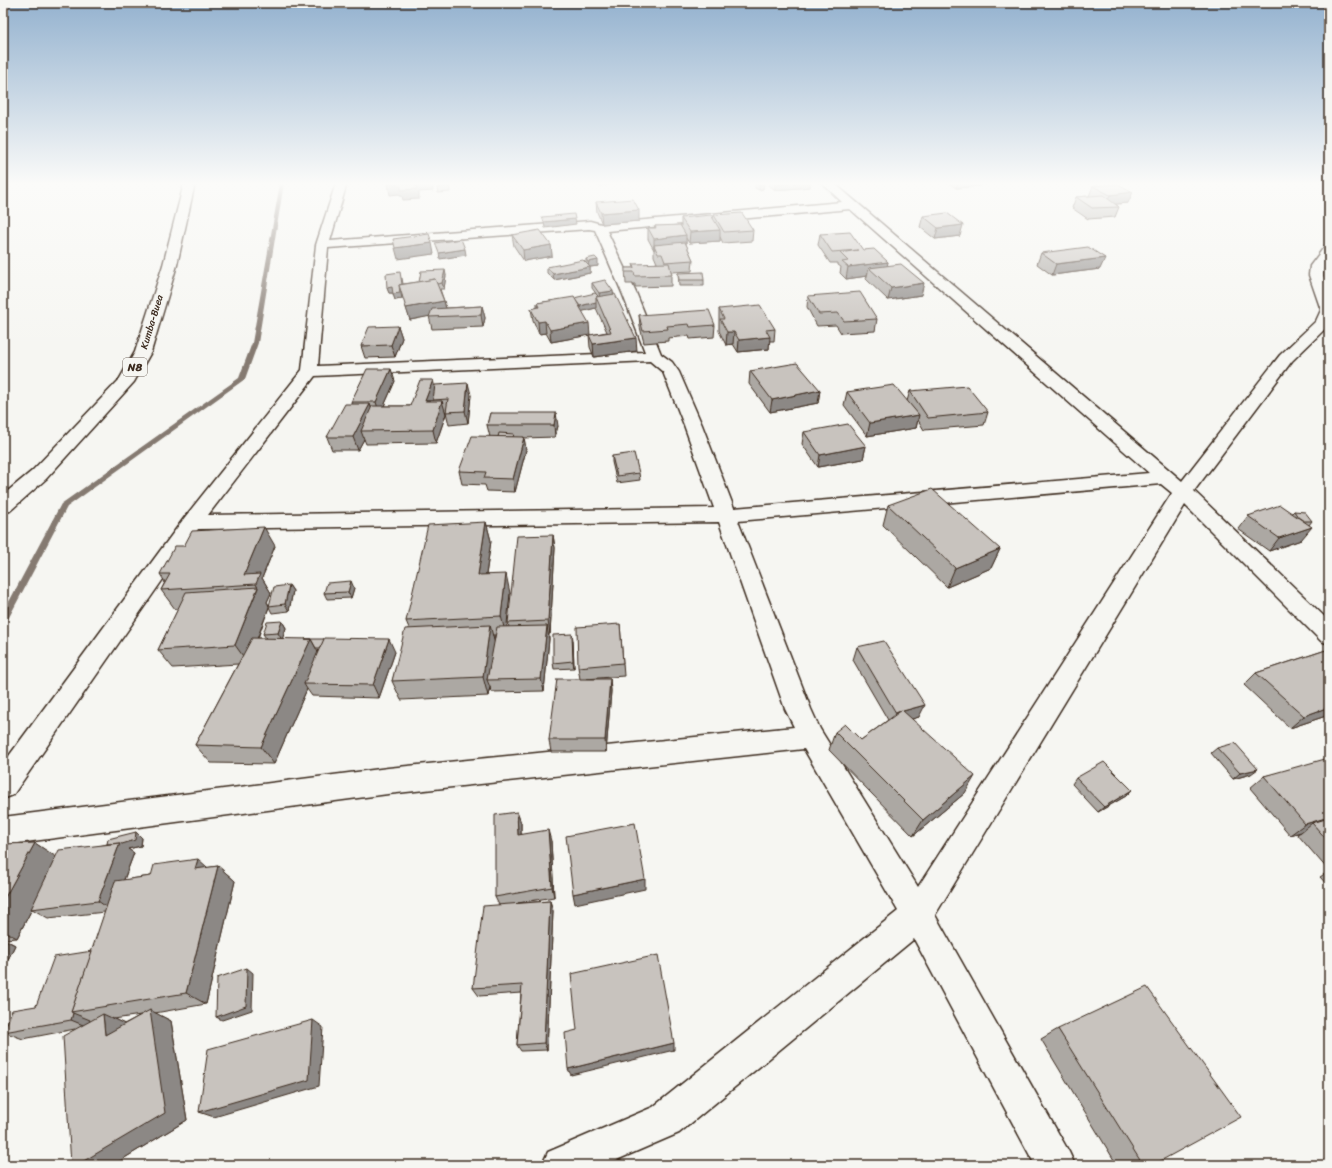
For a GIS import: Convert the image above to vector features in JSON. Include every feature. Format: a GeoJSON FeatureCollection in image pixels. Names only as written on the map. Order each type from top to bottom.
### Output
{"type":"FeatureCollection","features":[{"type":"Feature","properties":{"kind":"main road","name":"Kumba-Buea"},"geometry":{"type":"LineString","coordinates":[[3,506],[39,475],[126,382],[143,352],[170,265],[177,238]]}},
{"type":"Feature","properties":{"kind":"main road"},"geometry":{"type":"LineString","coordinates":[[3,786],[192,522],[310,371],[322,245],[324,238]]}},
{"type":"Feature","properties":{"kind":"main road"},"geometry":{"type":"LineString","coordinates":[[322,245],[422,238]]}},
{"type":"Feature","properties":{"kind":"main road"},"geometry":{"type":"LineString","coordinates":[[604,238],[630,295],[654,356],[666,365],[671,372],[693,424],[798,708],[811,737],[918,915],[1056,1165]]}},
{"type":"Feature","properties":{"kind":"main road"},"geometry":{"type":"LineString","coordinates":[[889,238],[1175,484],[1329,635]]}},
{"type":"Feature","properties":{"kind":"main road"},"geometry":{"type":"LineString","coordinates":[[560,1165],[666,1120],[918,915],[1175,484],[1286,358],[1323,323],[1328,310],[1316,275],[1317,266],[1329,249]]}},
{"type":"Feature","properties":{"kind":"main road"},"geometry":{"type":"LineString","coordinates":[[310,371],[654,356]]}},
{"type":"Feature","properties":{"kind":"main road"},"geometry":{"type":"LineString","coordinates":[[192,522],[726,515],[1175,484]]}},
{"type":"Feature","properties":{"kind":"main road"},"geometry":{"type":"LineString","coordinates":[[3,832],[388,781],[811,737]]}},
{"type":"Feature","properties":{"kind":"building"},"geometry":{"type":"Polygon","coordinates":[[[430,238],[432,243],[395,248],[393,239],[430,238]]]}},
{"type":"Feature","properties":{"kind":"building"},"geometry":{"type":"Polygon","coordinates":[[[514,238],[546,238],[551,245],[523,250],[514,238]]]}},
{"type":"Feature","properties":{"kind":"building"},"geometry":{"type":"Polygon","coordinates":[[[822,238],[854,238],[863,250],[874,249],[888,262],[848,267],[842,262],[848,261],[840,253],[858,250],[832,252],[822,238]]]}},
{"type":"Feature","properties":{"kind":"building"},"geometry":{"type":"Polygon","coordinates":[[[461,239],[465,249],[439,253],[435,243],[461,239]]]}},
{"type":"Feature","properties":{"kind":"building"},"geometry":{"type":"Polygon","coordinates":[[[685,242],[693,260],[665,262],[662,254],[658,254],[654,245],[685,242]]]}},
{"type":"Feature","properties":{"kind":"building"},"geometry":{"type":"Polygon","coordinates":[[[1088,247],[1105,258],[1056,264],[1041,253],[1088,247]]]}},
{"type":"Feature","properties":{"kind":"building"},"geometry":{"type":"Polygon","coordinates":[[[595,257],[598,260],[588,262],[586,259],[595,257]]]}},
{"type":"Feature","properties":{"kind":"building"},"geometry":{"type":"Polygon","coordinates":[[[583,260],[590,267],[553,274],[547,267],[583,260]]]}},
{"type":"Feature","properties":{"kind":"building"},"geometry":{"type":"Polygon","coordinates":[[[669,263],[672,275],[635,276],[634,272],[625,272],[625,268],[634,268],[633,264],[669,263]]]}},
{"type":"Feature","properties":{"kind":"building"},"geometry":{"type":"Polygon","coordinates":[[[901,264],[924,283],[891,288],[869,268],[901,264]]]}},
{"type":"Feature","properties":{"kind":"building"},"geometry":{"type":"Polygon","coordinates":[[[445,270],[442,283],[437,284],[435,279],[419,282],[421,271],[445,270]]]}},
{"type":"Feature","properties":{"kind":"building"},"geometry":{"type":"Polygon","coordinates":[[[400,272],[402,284],[399,285],[400,293],[393,294],[392,287],[387,288],[386,274],[400,272]]]}},
{"type":"Feature","properties":{"kind":"building"},"geometry":{"type":"Polygon","coordinates":[[[703,272],[704,280],[679,280],[678,273],[703,272]]]}},
{"type":"Feature","properties":{"kind":"building"},"geometry":{"type":"Polygon","coordinates":[[[435,279],[444,301],[406,308],[399,285],[435,279]]]}},
{"type":"Feature","properties":{"kind":"building"},"geometry":{"type":"Polygon","coordinates":[[[605,280],[613,291],[599,293],[592,283],[605,280]]]}},
{"type":"Feature","properties":{"kind":"building"},"geometry":{"type":"Polygon","coordinates":[[[860,292],[877,319],[844,321],[838,313],[819,314],[808,296],[860,292]]]}},
{"type":"Feature","properties":{"kind":"building"},"geometry":{"type":"Polygon","coordinates":[[[595,293],[598,296],[596,297],[596,302],[580,306],[574,298],[595,293]]]}},
{"type":"Feature","properties":{"kind":"building"},"geometry":{"type":"Polygon","coordinates":[[[615,294],[636,338],[593,344],[589,335],[611,332],[596,297],[615,294]]]}},
{"type":"Feature","properties":{"kind":"building"},"geometry":{"type":"Polygon","coordinates":[[[574,297],[589,323],[550,330],[545,321],[538,322],[531,309],[539,307],[537,303],[574,297]]]}},
{"type":"Feature","properties":{"kind":"building"},"geometry":{"type":"Polygon","coordinates":[[[760,305],[775,329],[766,330],[770,337],[739,340],[734,332],[727,332],[720,319],[724,319],[719,309],[760,305]]]}},
{"type":"Feature","properties":{"kind":"building"},"geometry":{"type":"Polygon","coordinates":[[[482,306],[481,315],[429,317],[432,309],[482,306]]]}},
{"type":"Feature","properties":{"kind":"building"},"geometry":{"type":"Polygon","coordinates":[[[709,310],[715,325],[690,327],[689,324],[667,326],[668,329],[643,331],[639,315],[709,310]]]}},
{"type":"Feature","properties":{"kind":"building"},"geometry":{"type":"Polygon","coordinates":[[[398,326],[391,345],[361,346],[369,327],[398,326]]]}},
{"type":"Feature","properties":{"kind":"building"},"geometry":{"type":"Polygon","coordinates":[[[797,363],[820,390],[772,400],[750,371],[797,363]]]}},
{"type":"Feature","properties":{"kind":"building"},"geometry":{"type":"Polygon","coordinates":[[[367,369],[391,369],[376,402],[351,402],[367,369]]]}},
{"type":"Feature","properties":{"kind":"building"},"geometry":{"type":"Polygon","coordinates":[[[420,380],[433,380],[425,401],[442,401],[433,430],[361,431],[372,406],[410,406],[420,380]]]}},
{"type":"Feature","properties":{"kind":"building"},"geometry":{"type":"Polygon","coordinates":[[[468,383],[465,411],[446,412],[448,399],[433,400],[435,385],[468,383]]]}},
{"type":"Feature","properties":{"kind":"building"},"geometry":{"type":"Polygon","coordinates":[[[894,385],[919,415],[870,423],[847,392],[894,385]]]}},
{"type":"Feature","properties":{"kind":"building"},"geometry":{"type":"Polygon","coordinates":[[[967,386],[988,412],[928,418],[910,391],[967,386]]]}},
{"type":"Feature","properties":{"kind":"building"},"geometry":{"type":"Polygon","coordinates":[[[345,404],[370,404],[353,437],[327,437],[345,404]]]}},
{"type":"Feature","properties":{"kind":"building"},"geometry":{"type":"Polygon","coordinates":[[[490,413],[556,413],[554,425],[487,425],[490,413]]]}},
{"type":"Feature","properties":{"kind":"building"},"geometry":{"type":"Polygon","coordinates":[[[848,424],[866,446],[820,455],[804,432],[848,424]]]}},
{"type":"Feature","properties":{"kind":"building"},"geometry":{"type":"Polygon","coordinates":[[[499,433],[514,434],[513,437],[498,437],[499,433]]]}},
{"type":"Feature","properties":{"kind":"building"},"geometry":{"type":"Polygon","coordinates":[[[472,436],[524,437],[513,479],[484,478],[486,472],[459,471],[472,436]]]}},
{"type":"Feature","properties":{"kind":"building"},"geometry":{"type":"Polygon","coordinates":[[[634,453],[639,473],[617,476],[612,456],[634,453]]]}},
{"type":"Feature","properties":{"kind":"building"},"geometry":{"type":"Polygon","coordinates":[[[932,489],[1000,549],[955,568],[888,505],[932,489]]]}},
{"type":"Feature","properties":{"kind":"building"},"geometry":{"type":"Polygon","coordinates":[[[1280,505],[1312,527],[1279,538],[1248,516],[1280,505]]]}},
{"type":"Feature","properties":{"kind":"building"},"geometry":{"type":"Polygon","coordinates":[[[1294,511],[1305,512],[1312,521],[1304,521],[1298,517],[1294,511]]]}},
{"type":"Feature","properties":{"kind":"building"},"geometry":{"type":"Polygon","coordinates":[[[486,522],[478,575],[506,574],[501,616],[406,621],[428,525],[486,522]]]}},
{"type":"Feature","properties":{"kind":"building"},"geometry":{"type":"Polygon","coordinates":[[[264,527],[244,575],[260,574],[256,584],[161,590],[170,574],[160,574],[175,546],[184,546],[192,531],[264,527]]]}},
{"type":"Feature","properties":{"kind":"building"},"geometry":{"type":"Polygon","coordinates":[[[553,535],[548,621],[508,623],[517,536],[553,535]]]}},
{"type":"Feature","properties":{"kind":"building"},"geometry":{"type":"Polygon","coordinates":[[[351,581],[348,592],[324,593],[327,583],[351,581]]]}},
{"type":"Feature","properties":{"kind":"building"},"geometry":{"type":"Polygon","coordinates":[[[289,585],[285,604],[269,606],[274,587],[289,585]]]}},
{"type":"Feature","properties":{"kind":"building"},"geometry":{"type":"Polygon","coordinates":[[[258,587],[235,645],[158,650],[186,592],[258,587]]]}},
{"type":"Feature","properties":{"kind":"building"},"geometry":{"type":"Polygon","coordinates":[[[282,621],[278,633],[263,634],[267,622],[282,621]]]}},
{"type":"Feature","properties":{"kind":"building"},"geometry":{"type":"Polygon","coordinates":[[[620,624],[623,663],[578,667],[577,627],[620,624]]]}},
{"type":"Feature","properties":{"kind":"building"},"geometry":{"type":"Polygon","coordinates":[[[490,625],[483,677],[392,681],[405,629],[490,625]]]}},
{"type":"Feature","properties":{"kind":"building"},"geometry":{"type":"Polygon","coordinates":[[[547,626],[541,679],[487,680],[497,627],[547,626]]]}},
{"type":"Feature","properties":{"kind":"building"},"geometry":{"type":"Polygon","coordinates":[[[572,634],[573,661],[553,663],[553,635],[572,634]]]}},
{"type":"Feature","properties":{"kind":"building"},"geometry":{"type":"Polygon","coordinates":[[[252,638],[311,639],[261,747],[195,745],[252,638]]]}},
{"type":"Feature","properties":{"kind":"building"},"geometry":{"type":"Polygon","coordinates":[[[324,638],[389,639],[373,685],[304,684],[324,638]]]}},
{"type":"Feature","properties":{"kind":"building"},"geometry":{"type":"Polygon","coordinates":[[[311,639],[324,639],[320,648],[316,648],[311,639]]]}},
{"type":"Feature","properties":{"kind":"building"},"geometry":{"type":"Polygon","coordinates":[[[884,641],[925,705],[902,710],[896,713],[857,647],[884,641]]]}},
{"type":"Feature","properties":{"kind":"building"},"geometry":{"type":"Polygon","coordinates":[[[1329,649],[1329,707],[1304,716],[1256,673],[1329,649]]]}},
{"type":"Feature","properties":{"kind":"building"},"geometry":{"type":"Polygon","coordinates":[[[557,679],[610,679],[605,740],[549,740],[557,679]]]}},
{"type":"Feature","properties":{"kind":"building"},"geometry":{"type":"Polygon","coordinates":[[[902,710],[975,776],[923,820],[835,732],[845,724],[861,740],[902,710]]]}},
{"type":"Feature","properties":{"kind":"building"},"geometry":{"type":"Polygon","coordinates":[[[1235,743],[1258,769],[1240,773],[1217,748],[1235,743]]]}},
{"type":"Feature","properties":{"kind":"building"},"geometry":{"type":"Polygon","coordinates":[[[1325,759],[1329,763],[1329,817],[1305,824],[1264,776],[1325,759]]]}},
{"type":"Feature","properties":{"kind":"building"},"geometry":{"type":"Polygon","coordinates":[[[1104,762],[1132,790],[1104,807],[1076,778],[1104,762]]]}},
{"type":"Feature","properties":{"kind":"building"},"geometry":{"type":"Polygon","coordinates":[[[517,812],[518,835],[548,830],[552,887],[495,897],[495,815],[517,812]]]}},
{"type":"Feature","properties":{"kind":"building"},"geometry":{"type":"Polygon","coordinates":[[[1329,818],[1329,842],[1312,823],[1329,818]]]}},
{"type":"Feature","properties":{"kind":"building"},"geometry":{"type":"Polygon","coordinates":[[[635,823],[645,879],[573,894],[566,836],[635,823]]]}},
{"type":"Feature","properties":{"kind":"building"},"geometry":{"type":"Polygon","coordinates":[[[136,832],[135,840],[122,844],[107,844],[108,839],[136,832]]]}},
{"type":"Feature","properties":{"kind":"building"},"geometry":{"type":"Polygon","coordinates":[[[35,843],[3,901],[3,844],[35,843]]]}},
{"type":"Feature","properties":{"kind":"building"},"geometry":{"type":"Polygon","coordinates":[[[120,843],[98,901],[31,909],[59,850],[120,843]]]}},
{"type":"Feature","properties":{"kind":"building"},"geometry":{"type":"Polygon","coordinates":[[[198,859],[195,869],[218,866],[186,993],[71,1012],[115,881],[151,876],[154,865],[198,859]]]}},
{"type":"Feature","properties":{"kind":"building"},"geometry":{"type":"Polygon","coordinates":[[[550,901],[544,1043],[517,1045],[522,985],[473,988],[483,906],[550,901]]]}},
{"type":"Feature","properties":{"kind":"building"},"geometry":{"type":"Polygon","coordinates":[[[92,951],[71,1012],[73,1013],[71,1020],[4,1032],[12,1010],[36,1006],[54,957],[92,951]]]}},
{"type":"Feature","properties":{"kind":"building"},"geometry":{"type":"Polygon","coordinates":[[[658,955],[674,1043],[568,1069],[565,1033],[577,1030],[571,974],[658,955]]]}},
{"type":"Feature","properties":{"kind":"building"},"geometry":{"type":"Polygon","coordinates":[[[247,968],[246,1006],[216,1017],[217,978],[247,968]]]}},
{"type":"Feature","properties":{"kind":"building"},"geometry":{"type":"Polygon","coordinates":[[[1147,987],[1241,1117],[1153,1165],[1143,1165],[1058,1029],[1147,987]]]}},
{"type":"Feature","properties":{"kind":"building"},"geometry":{"type":"Polygon","coordinates":[[[150,1010],[165,1113],[77,1165],[71,1165],[63,1036],[103,1014],[105,1035],[150,1010]]]}},
{"type":"Feature","properties":{"kind":"building"},"geometry":{"type":"Polygon","coordinates":[[[313,1020],[309,1080],[199,1112],[208,1049],[313,1020]]]}},
{"type":"Feature","properties":{"kind":"waterway"},"geometry":{"type":"LineString","coordinates":[[3,621],[64,506],[242,379],[255,343],[273,238]]}}]}
